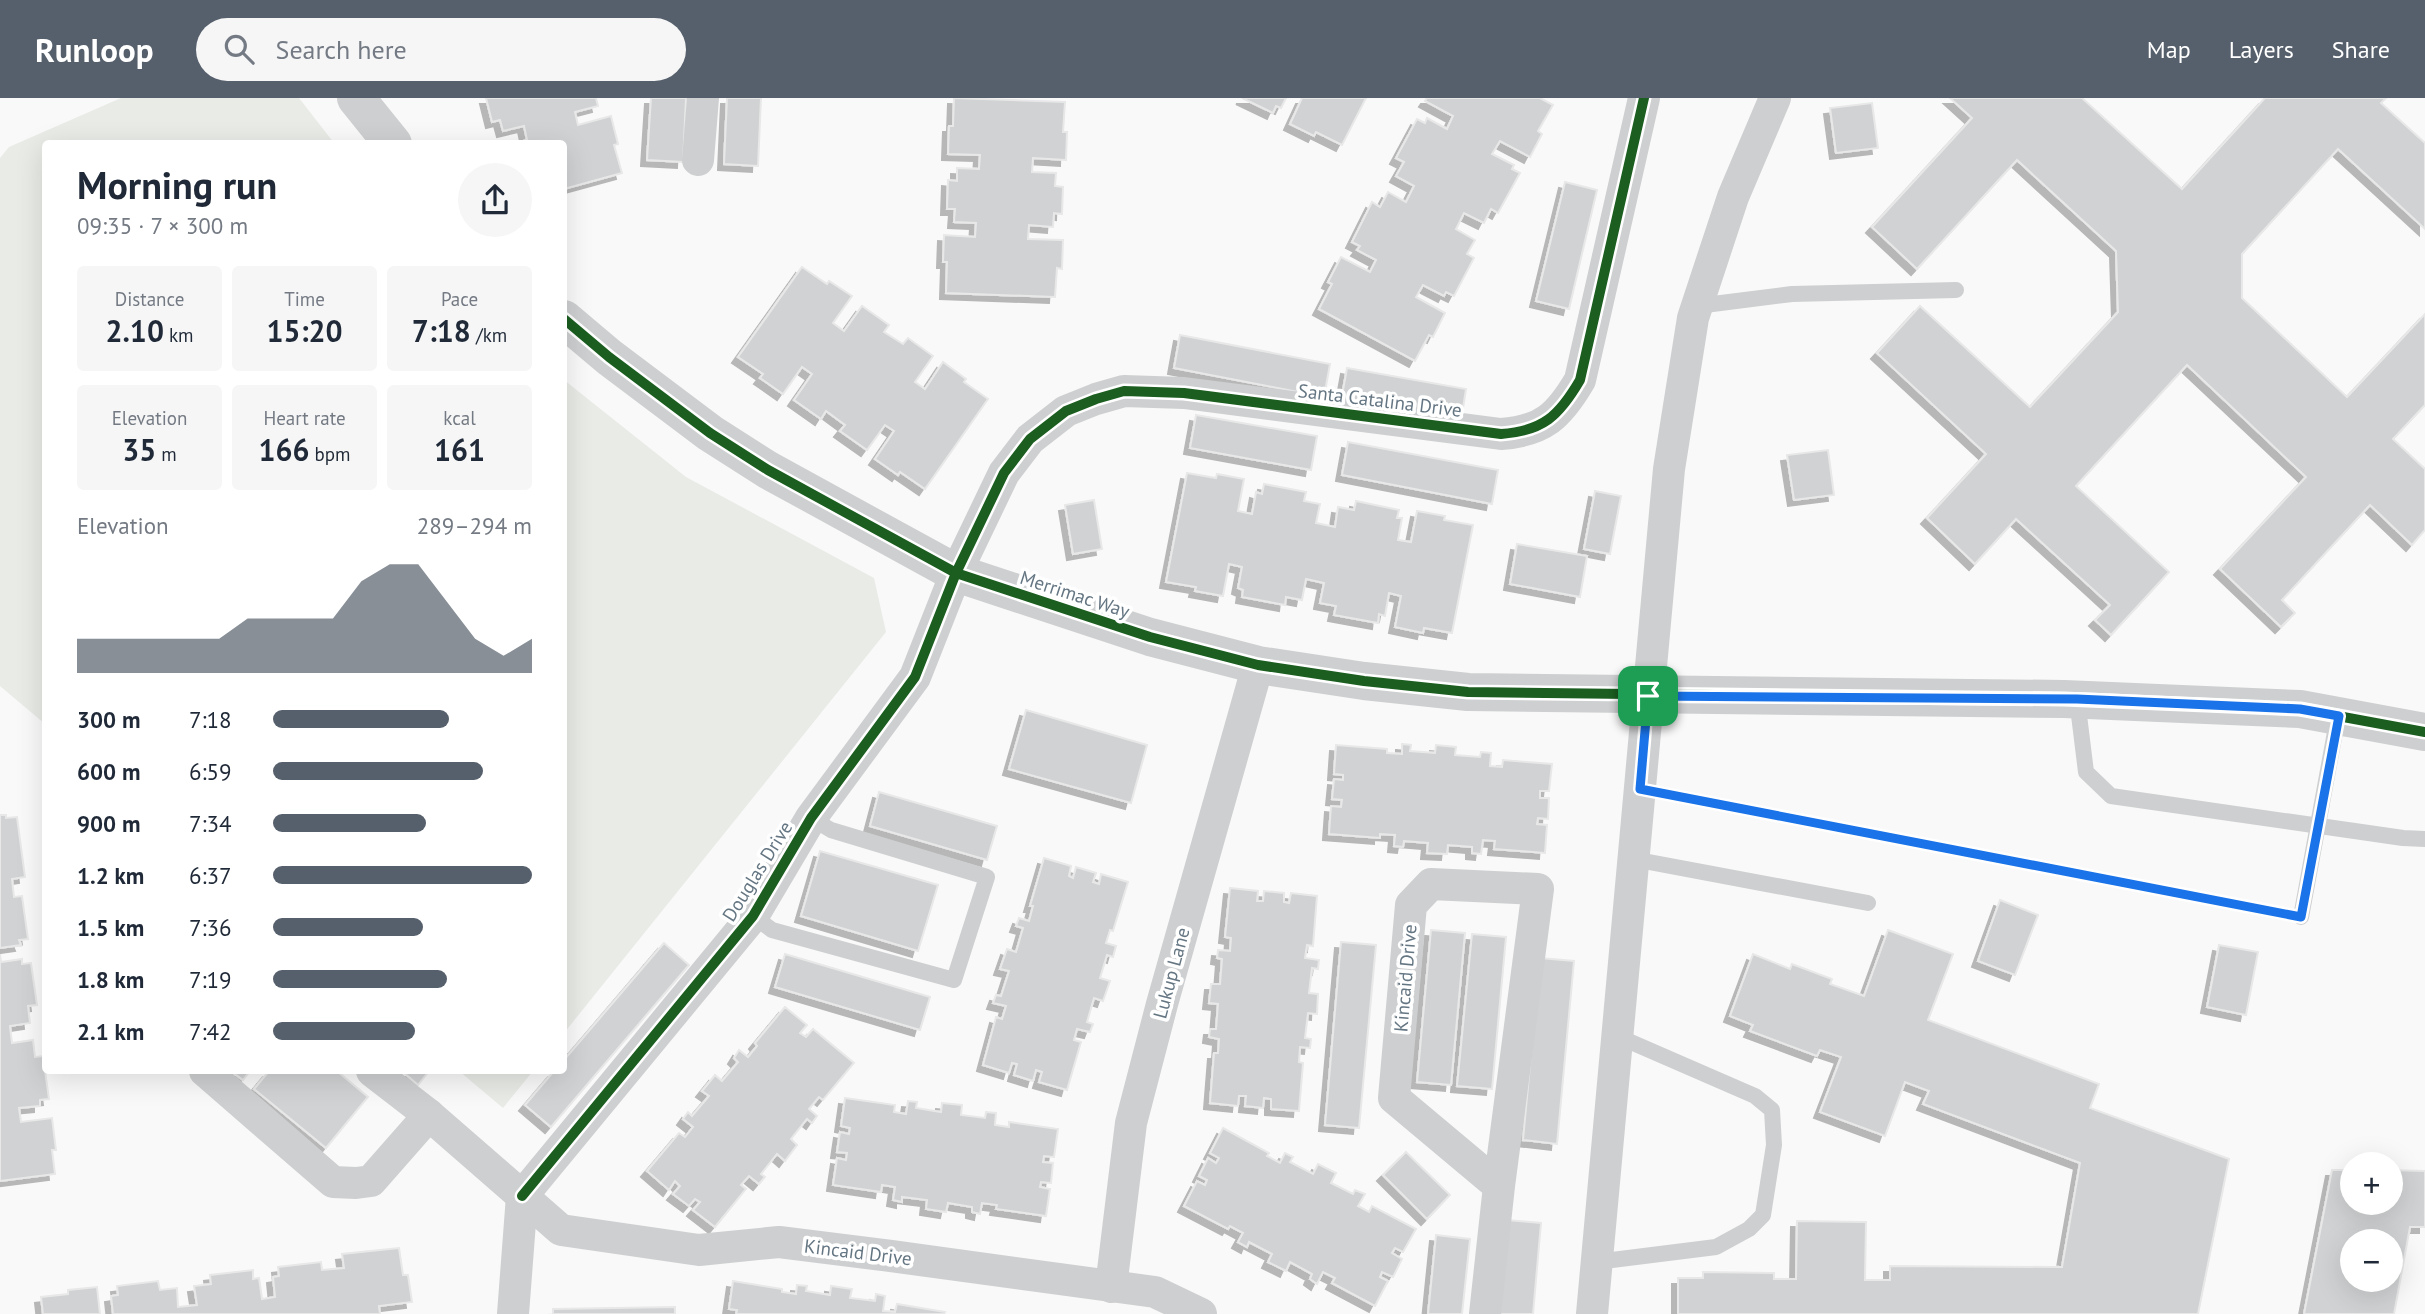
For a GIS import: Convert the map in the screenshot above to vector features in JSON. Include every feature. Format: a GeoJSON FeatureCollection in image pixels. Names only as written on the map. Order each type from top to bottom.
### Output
{"type":"FeatureCollection","features":[{"type":"Feature","properties":{"kind":"street"},"geometry":{"type":"LineString","coordinates":[[356,98],[390,140]]}},
{"type":"Feature","properties":{"kind":"street"},"geometry":{"type":"LineString","coordinates":[[698,160],[703,98]]}},
{"type":"Feature","properties":{"kind":"street","name":"Santa Catalina Drive"},"geometry":{"type":"LineString","coordinates":[[956,573],[1004,473],[1030,439],[1066,411],[1124,391],[1184,393],[1502,434],[1524,432],[1545,422],[1566,404],[1580,380],[1644,98]]}},
{"type":"Feature","properties":{"kind":"street"},"geometry":{"type":"LineString","coordinates":[[1592,1314],[1669,469],[1693,318],[1733,197],[1775,98]]}},
{"type":"Feature","properties":{"kind":"street","name":"Merrimac Way"},"geometry":{"type":"LineString","coordinates":[[567,322],[609,357],[710,433],[768,470],[956,573],[1150,637],[1258,665],[1364,681],[1468,692],[2077,699],[2300,709],[2425,732]]}},
{"type":"Feature","properties":{"kind":"street","name":"Douglas Drive"},"geometry":{"type":"LineString","coordinates":[[522,1196],[753,916],[811,818],[915,677],[956,573]]}},
{"type":"Feature","properties":{"kind":"street","name":"Lukup Lane"},"geometry":{"type":"LineString","coordinates":[[1111,1287],[1131,1123],[1258,665]]}},
{"type":"Feature","properties":{"kind":"street","name":"Kincaid Drive"},"geometry":{"type":"LineString","coordinates":[[1485,1314],[1538,889],[1431,884],[1412,905],[1394,1098],[1499,1186]]}},
{"type":"Feature","properties":{"kind":"street"},"geometry":{"type":"LineString","coordinates":[[208,1074],[333,1182],[371,1181],[429,1115]]}},
{"type":"Feature","properties":{"kind":"street","name":"Kincaid Drive"},"geometry":{"type":"LineString","coordinates":[[376,1074],[429,1115],[561,1230],[699,1250],[779,1242],[1155,1292],[1201,1314]]}},
{"type":"Feature","properties":{"kind":"street"},"geometry":{"type":"LineString","coordinates":[[513,1314],[522,1196]]}},
{"type":"Feature","properties":{"kind":"lane"},"geometry":{"type":"LineString","coordinates":[[1697,306],[1792,294],[1956,290]]}},
{"type":"Feature","properties":{"kind":"lane"},"geometry":{"type":"LineString","coordinates":[[2077,699],[2085,772],[2111,796],[2425,839]]}},
{"type":"Feature","properties":{"kind":"lane"},"geometry":{"type":"LineString","coordinates":[[2301,917],[2339,716]]}},
{"type":"Feature","properties":{"kind":"lane"},"geometry":{"type":"LineString","coordinates":[[753,916],[772,930],[954,980],[987,877],[831,830],[811,818]]}},
{"type":"Feature","properties":{"kind":"lane"},"geometry":{"type":"LineString","coordinates":[[1633,859],[1868,902]]}},
{"type":"Feature","properties":{"kind":"lane"},"geometry":{"type":"LineString","coordinates":[[1596,1262],[1716,1247],[1749,1229],[1763,1215],[1774,1145],[1772,1110],[1755,1096],[1617,1036]]}},
{"type":"Feature","properties":{"kind":"path"},"geometry":{"type":"LineString","coordinates":[[1640,789],[2301,917]]}},
{"type":"Feature","properties":{"kind":"shaded area"},"geometry":{"type":"Polygon","coordinates":[[[121,98],[299,98],[332,140],[42,140],[42,721],[0,686],[0,158],[9,147],[121,98]]]}},
{"type":"Feature","properties":{"kind":"shaded area"},"geometry":{"type":"Polygon","coordinates":[[[567,382],[686,477],[874,578],[886,632],[567,1029],[567,382]]]}},
{"type":"Feature","properties":{"kind":"shaded area"},"geometry":{"type":"Polygon","coordinates":[[[463,1074],[531,1074],[503,1108],[463,1074]]]}},
{"type":"Feature","properties":{"kind":"building"},"geometry":{"type":"Polygon","coordinates":[[[486,98],[596,98],[598,106],[575,112],[578,125],[611,116],[618,144],[614,145],[622,173],[567,188],[567,140],[527,140],[524,126],[503,131],[500,120],[492,122],[486,98]]]}},
{"type":"Feature","properties":{"kind":"building"},"geometry":{"type":"Polygon","coordinates":[[[651,98],[686,98],[683,162],[647,160],[651,98]]]}},
{"type":"Feature","properties":{"kind":"building"},"geometry":{"type":"Polygon","coordinates":[[[727,98],[761,98],[758,166],[724,164],[727,98]]]}},
{"type":"Feature","properties":{"kind":"building"},"geometry":{"type":"Polygon","coordinates":[[[954,98],[1065,102],[1063,132],[1067,132],[1066,160],[1033,158],[1032,172],[1056,173],[1055,186],[1063,187],[1062,214],[1054,213],[1053,227],[1029,225],[1028,239],[1063,240],[1062,269],[1057,268],[1055,297],[946,293],[944,235],[975,237],[976,223],[954,222],[955,209],[947,209],[948,180],[957,181],[957,168],[979,169],[980,155],[948,154],[954,98]]]}},
{"type":"Feature","properties":{"kind":"building"},"geometry":{"type":"Polygon","coordinates":[[[1242,98],[1286,98],[1281,108],[1276,106],[1273,113],[1242,98]]]}},
{"type":"Feature","properties":{"kind":"building"},"geometry":{"type":"Polygon","coordinates":[[[1302,98],[1366,98],[1342,145],[1316,132],[1314,136],[1290,124],[1302,98]]]}},
{"type":"Feature","properties":{"kind":"building"},"geometry":{"type":"Polygon","coordinates":[[[1427,98],[1540,98],[1553,105],[1538,131],[1542,134],[1530,157],[1500,141],[1492,154],[1514,165],[1512,169],[1520,173],[1498,213],[1491,209],[1484,223],[1464,213],[1456,229],[1475,240],[1467,254],[1474,258],[1454,296],[1446,292],[1444,296],[1423,285],[1416,297],[1445,313],[1433,337],[1429,335],[1415,361],[1319,309],[1332,284],[1328,282],[1341,257],[1370,272],[1376,260],[1357,250],[1360,246],[1352,242],[1372,202],[1380,207],[1388,192],[1406,202],[1414,186],[1396,176],[1404,162],[1396,158],[1417,119],[1425,123],[1427,118],[1447,129],[1453,116],[1425,101],[1427,98]]]}},
{"type":"Feature","properties":{"kind":"building"},"geometry":{"type":"Polygon","coordinates":[[[1950,98],[2082,98],[2182,189],[2265,98],[2386,98],[2381,103],[2425,143],[2425,229],[2338,149],[2242,254],[2242,298],[2347,397],[2425,314],[2425,405],[2393,439],[2425,469],[2425,530],[2412,545],[2370,505],[2282,600],[2295,613],[2281,627],[2220,569],[2306,477],[2187,365],[2076,486],[2169,572],[2111,635],[2095,620],[2110,605],[2016,519],[1975,564],[1927,518],[1986,454],[1877,353],[1920,306],[2030,407],[2118,312],[2116,251],[2017,160],[1917,269],[1872,227],[1972,118],[1950,98]]]}},
{"type":"Feature","properties":{"kind":"building"},"geometry":{"type":"Polygon","coordinates":[[[1872,103],[1878,148],[1836,153],[1830,108],[1872,103]]]}},
{"type":"Feature","properties":{"kind":"building"},"geometry":{"type":"Polygon","coordinates":[[[1565,182],[1597,190],[1569,309],[1536,301],[1565,182]]]}},
{"type":"Feature","properties":{"kind":"building"},"geometry":{"type":"Polygon","coordinates":[[[802,267],[827,284],[829,281],[852,296],[833,323],[844,331],[862,306],[889,325],[884,332],[903,344],[908,338],[933,356],[915,382],[925,389],[943,362],[966,379],[964,382],[988,399],[925,489],[875,459],[894,431],[885,425],[867,450],[840,431],[845,425],[826,411],[821,419],[794,400],[812,374],[802,367],[783,394],[760,378],[763,374],[738,357],[802,267]]]}},
{"type":"Feature","properties":{"kind":"building"},"geometry":{"type":"Polygon","coordinates":[[[1180,335],[1330,364],[1324,397],[1174,368],[1180,335]]]}},
{"type":"Feature","properties":{"kind":"building"},"geometry":{"type":"Polygon","coordinates":[[[1347,368],[1466,389],[1461,421],[1341,401],[1347,368]]]}},
{"type":"Feature","properties":{"kind":"building"},"geometry":{"type":"Polygon","coordinates":[[[1196,415],[1317,436],[1311,470],[1190,448],[1196,415]]]}},
{"type":"Feature","properties":{"kind":"building"},"geometry":{"type":"Polygon","coordinates":[[[1348,442],[1498,470],[1492,504],[1342,475],[1348,442]]]}},
{"type":"Feature","properties":{"kind":"building"},"geometry":{"type":"Polygon","coordinates":[[[1828,450],[1834,495],[1794,500],[1787,455],[1828,450]]]}},
{"type":"Feature","properties":{"kind":"building"},"geometry":{"type":"Polygon","coordinates":[[[1187,473],[1216,478],[1217,474],[1244,479],[1238,511],[1252,514],[1256,492],[1262,494],[1264,484],[1306,492],[1304,501],[1320,504],[1316,523],[1335,527],[1338,507],[1354,510],[1356,501],[1399,510],[1397,518],[1402,518],[1398,540],[1411,542],[1417,511],[1445,516],[1444,520],[1473,525],[1452,633],[1424,628],[1423,633],[1395,627],[1401,596],[1389,593],[1385,616],[1379,614],[1378,623],[1334,615],[1336,606],[1320,603],[1324,583],[1306,579],[1302,600],[1286,597],[1285,605],[1242,597],[1243,590],[1238,588],[1242,567],[1229,564],[1223,596],[1195,591],[1196,587],[1166,582],[1187,473]]]}},
{"type":"Feature","properties":{"kind":"building"},"geometry":{"type":"Polygon","coordinates":[[[1595,491],[1621,496],[1610,554],[1584,549],[1595,491]]]}},
{"type":"Feature","properties":{"kind":"building"},"geometry":{"type":"Polygon","coordinates":[[[1094,500],[1102,549],[1073,554],[1065,505],[1094,500]]]}},
{"type":"Feature","properties":{"kind":"building"},"geometry":{"type":"Polygon","coordinates":[[[1517,544],[1587,556],[1580,597],[1510,584],[1517,544]]]}},
{"type":"Feature","properties":{"kind":"building"},"geometry":{"type":"Polygon","coordinates":[[[1026,710],[1147,745],[1131,803],[1009,769],[1026,710]]]}},
{"type":"Feature","properties":{"kind":"building"},"geometry":{"type":"Polygon","coordinates":[[[1402,744],[1411,745],[1410,751],[1435,753],[1436,745],[1456,747],[1455,755],[1480,757],[1481,752],[1491,753],[1490,766],[1502,767],[1503,760],[1552,764],[1549,791],[1540,791],[1540,798],[1549,798],[1548,819],[1538,818],[1537,824],[1547,825],[1545,853],[1494,849],[1495,841],[1483,840],[1481,854],[1472,853],[1472,847],[1448,845],[1447,854],[1427,853],[1428,843],[1404,841],[1403,847],[1394,846],[1395,835],[1380,834],[1380,838],[1329,834],[1331,806],[1341,807],[1342,800],[1332,799],[1334,779],[1343,780],[1343,775],[1334,774],[1336,745],[1387,749],[1387,753],[1402,754],[1402,744]]]}},
{"type":"Feature","properties":{"kind":"building"},"geometry":{"type":"Polygon","coordinates":[[[879,792],[997,826],[987,860],[870,826],[879,792]]]}},
{"type":"Feature","properties":{"kind":"building"},"geometry":{"type":"Polygon","coordinates":[[[0,815],[6,815],[6,818],[17,817],[25,877],[12,879],[14,897],[22,896],[28,939],[19,940],[21,945],[0,948],[0,815]]]}},
{"type":"Feature","properties":{"kind":"building"},"geometry":{"type":"Polygon","coordinates":[[[820,851],[938,885],[918,951],[801,916],[820,851]]]}},
{"type":"Feature","properties":{"kind":"building"},"geometry":{"type":"Polygon","coordinates":[[[1044,858],[1071,866],[1069,876],[1073,878],[1076,867],[1096,873],[1093,882],[1099,884],[1101,874],[1128,882],[1113,931],[1110,930],[1106,943],[1116,946],[1113,957],[1107,955],[1100,978],[1110,981],[1103,1001],[1094,998],[1087,1022],[1093,1024],[1090,1032],[1077,1029],[1074,1040],[1081,1042],[1067,1090],[1039,1082],[1042,1072],[1036,1070],[1033,1081],[1014,1075],[1017,1064],[1012,1063],[1009,1073],[983,1065],[996,1017],[1002,1019],[1006,1006],[993,1003],[996,995],[1001,996],[1009,971],[1000,969],[1007,949],[1016,952],[1023,928],[1016,926],[1019,918],[1029,921],[1033,906],[1030,906],[1044,858]]]}},
{"type":"Feature","properties":{"kind":"building"},"geometry":{"type":"Polygon","coordinates":[[[1230,888],[1258,891],[1257,901],[1263,901],[1264,891],[1284,893],[1284,902],[1289,903],[1291,893],[1317,896],[1313,946],[1307,945],[1305,958],[1319,960],[1318,969],[1312,968],[1309,993],[1318,994],[1317,1014],[1308,1013],[1305,1038],[1311,1039],[1310,1048],[1300,1047],[1299,1062],[1303,1063],[1299,1111],[1271,1109],[1271,1099],[1264,1098],[1263,1108],[1245,1106],[1246,1096],[1239,1096],[1238,1106],[1210,1103],[1214,1053],[1218,1053],[1219,1039],[1209,1037],[1210,1029],[1216,1029],[1218,1004],[1209,1003],[1211,984],[1220,984],[1222,959],[1217,958],[1218,950],[1230,951],[1231,938],[1225,937],[1230,888]]]}},
{"type":"Feature","properties":{"kind":"building"},"geometry":{"type":"Polygon","coordinates":[[[2000,900],[2038,915],[2015,975],[1978,961],[2000,900]]]}},
{"type":"Feature","properties":{"kind":"building"},"geometry":{"type":"Polygon","coordinates":[[[1431,930],[1465,933],[1451,1085],[1417,1082],[1431,930]]]}},
{"type":"Feature","properties":{"kind":"building"},"geometry":{"type":"Polygon","coordinates":[[[1888,930],[1953,954],[1928,1020],[2099,1084],[2090,1108],[2229,1159],[2198,1314],[1678,1314],[1678,1278],[1703,1278],[1703,1272],[1774,1273],[1774,1279],[1796,1279],[1797,1221],[1866,1222],[1865,1280],[1890,1280],[1890,1266],[2062,1267],[2080,1163],[1923,1104],[1929,1091],[1905,1082],[1885,1136],[1820,1112],[1841,1057],[1820,1050],[1817,1056],[1750,1031],[1753,1025],[1730,1016],[1753,954],[1790,969],[1792,964],[1832,979],[1830,984],[1864,996],[1888,930]]]}},
{"type":"Feature","properties":{"kind":"building"},"geometry":{"type":"Polygon","coordinates":[[[1472,934],[1506,937],[1492,1089],[1457,1086],[1472,934]]]}},
{"type":"Feature","properties":{"kind":"building"},"geometry":{"type":"Polygon","coordinates":[[[1341,942],[1376,945],[1359,1128],[1325,1125],[1341,942]]]}},
{"type":"Feature","properties":{"kind":"building"},"geometry":{"type":"Polygon","coordinates":[[[664,943],[689,965],[551,1127],[525,1105],[551,1074],[567,1074],[567,1056],[664,943]]]}},
{"type":"Feature","properties":{"kind":"building"},"geometry":{"type":"Polygon","coordinates":[[[2219,945],[2258,952],[2246,1015],[2207,1007],[2219,945]]]}},
{"type":"Feature","properties":{"kind":"building"},"geometry":{"type":"Polygon","coordinates":[[[0,954],[1,962],[22,959],[22,964],[31,963],[37,1005],[28,1006],[30,1023],[10,1026],[12,1043],[33,1040],[35,1057],[42,1056],[42,1074],[46,1074],[49,1099],[40,1100],[40,1106],[19,1108],[21,1122],[52,1118],[56,1150],[52,1150],[55,1174],[0,1181],[0,954]]]}},
{"type":"Feature","properties":{"kind":"building"},"geometry":{"type":"Polygon","coordinates":[[[785,954],[930,997],[920,1030],[775,987],[785,954]]]}},
{"type":"Feature","properties":{"kind":"building"},"geometry":{"type":"Polygon","coordinates":[[[1540,958],[1574,961],[1557,1144],[1523,1140],[1540,958]]]}},
{"type":"Feature","properties":{"kind":"building"},"geometry":{"type":"Polygon","coordinates":[[[785,1007],[807,1025],[800,1033],[806,1037],[813,1029],[854,1063],[823,1100],[819,1097],[809,1109],[817,1116],[812,1123],[807,1119],[791,1139],[797,1145],[785,1161],[777,1154],[761,1174],[765,1177],[759,1184],[749,1176],[741,1185],[746,1189],[715,1227],[693,1210],[700,1202],[695,1199],[689,1206],[673,1194],[680,1186],[675,1181],[669,1190],[647,1171],[679,1133],[685,1137],[693,1127],[683,1119],[688,1112],[692,1116],[709,1096],[702,1091],[715,1075],[722,1081],[738,1062],[734,1058],[739,1050],[748,1057],[757,1046],[755,1043],[785,1007]]]}},
{"type":"Feature","properties":{"kind":"building"},"geometry":{"type":"Polygon","coordinates":[[[235,1074],[248,1074],[243,1080],[235,1074]]]}},
{"type":"Feature","properties":{"kind":"building"},"geometry":{"type":"Polygon","coordinates":[[[266,1074],[341,1074],[368,1097],[326,1148],[254,1089],[266,1074]]]}},
{"type":"Feature","properties":{"kind":"building"},"geometry":{"type":"Polygon","coordinates":[[[405,1074],[427,1074],[418,1085],[405,1074]]]}},
{"type":"Feature","properties":{"kind":"building"},"geometry":{"type":"Polygon","coordinates":[[[845,1098],[895,1105],[894,1112],[906,1114],[908,1101],[917,1102],[916,1108],[941,1112],[942,1103],[962,1105],[961,1115],[985,1118],[986,1112],[996,1113],[995,1125],[1009,1127],[1009,1122],[1058,1129],[1054,1157],[1044,1156],[1043,1162],[1053,1163],[1051,1183],[1041,1182],[1040,1187],[1050,1189],[1046,1216],[996,1209],[997,1205],[982,1203],[980,1214],[972,1212],[972,1207],[948,1203],[946,1212],[926,1209],[927,1200],[902,1197],[902,1202],[893,1200],[895,1187],[882,1185],[881,1192],[833,1185],[837,1158],[846,1160],[847,1153],[837,1152],[840,1132],[849,1134],[850,1128],[841,1126],[845,1098]]]}},
{"type":"Feature","properties":{"kind":"building"},"geometry":{"type":"Polygon","coordinates":[[[1223,1128],[1269,1153],[1267,1156],[1280,1163],[1285,1153],[1293,1157],[1290,1162],[1313,1174],[1318,1164],[1336,1173],[1331,1183],[1353,1194],[1355,1190],[1365,1194],[1358,1206],[1369,1212],[1372,1206],[1416,1229],[1403,1252],[1395,1248],[1392,1253],[1402,1259],[1393,1277],[1382,1272],[1380,1277],[1388,1281],[1375,1306],[1332,1283],[1335,1278],[1323,1272],[1317,1284],[1310,1279],[1312,1274],[1290,1262],[1286,1271],[1268,1262],[1272,1254],[1249,1242],[1247,1247],[1238,1242],[1243,1233],[1230,1226],[1228,1229],[1184,1206],[1197,1181],[1205,1185],[1207,1180],[1199,1176],[1208,1158],[1216,1163],[1219,1158],[1210,1153],[1223,1128]]]}},
{"type":"Feature","properties":{"kind":"building"},"geometry":{"type":"Polygon","coordinates":[[[1406,1152],[1450,1195],[1427,1219],[1383,1175],[1406,1152]]]}},
{"type":"Feature","properties":{"kind":"building"},"geometry":{"type":"Polygon","coordinates":[[[2332,1170],[2340,1170],[2340,1215],[2403,1215],[2403,1170],[2425,1171],[2425,1227],[2410,1227],[2403,1265],[2403,1229],[2340,1229],[2340,1292],[2398,1292],[2394,1314],[2304,1314],[2332,1170]]]}},
{"type":"Feature","properties":{"kind":"building"},"geometry":{"type":"Polygon","coordinates":[[[1506,1220],[1541,1223],[1533,1314],[1498,1314],[1506,1220]]]}},
{"type":"Feature","properties":{"kind":"building"},"geometry":{"type":"Polygon","coordinates":[[[1436,1235],[1470,1239],[1462,1314],[1428,1314],[1436,1235]]]}},
{"type":"Feature","properties":{"kind":"building"},"geometry":{"type":"Polygon","coordinates":[[[399,1248],[403,1275],[408,1275],[412,1302],[379,1306],[380,1314],[113,1314],[111,1296],[118,1295],[117,1286],[158,1281],[160,1290],[177,1288],[178,1307],[197,1305],[194,1286],[211,1284],[210,1275],[253,1270],[253,1279],[259,1278],[262,1299],[275,1297],[273,1277],[279,1276],[278,1267],[321,1262],[322,1270],[344,1268],[342,1254],[399,1248]]]}},
{"type":"Feature","properties":{"kind":"building"},"geometry":{"type":"Polygon","coordinates":[[[733,1281],[796,1294],[797,1285],[807,1286],[806,1291],[830,1295],[831,1286],[852,1289],[850,1298],[875,1301],[876,1294],[885,1296],[883,1311],[895,1312],[897,1304],[945,1312],[736,1314],[737,1310],[729,1309],[733,1281]]]}},
{"type":"Feature","properties":{"kind":"building"},"geometry":{"type":"Polygon","coordinates":[[[97,1287],[100,1314],[43,1314],[41,1297],[68,1294],[68,1290],[97,1287]]]}},
{"type":"Feature","properties":{"kind":"building"},"geometry":{"type":"Polygon","coordinates":[[[675,1307],[675,1314],[553,1314],[553,1309],[675,1307]]]}},
{"type":"Feature","properties":{"kind":"cycle path"},"geometry":{"type":"LineString","coordinates":[[522,1196],[753,916],[811,818],[915,677],[956,573],[1004,473],[1030,439],[1066,411],[1124,391],[1184,393],[1501,434],[1539,425],[1557,412],[1580,380],[1644,98]]}},
{"type":"Feature","properties":{"kind":"cycle path"},"geometry":{"type":"LineString","coordinates":[[567,322],[609,357],[710,433],[768,470],[956,573],[1150,637],[1258,665],[1364,681],[1468,692],[2064,699],[2300,709],[2425,732]]}},
{"type":"Feature","properties":{"kind":"route"},"geometry":{"type":"LineString","coordinates":[[1648,696],[2077,699],[2300,709],[2339,716],[2301,917],[1640,789],[1648,696]]}}]}
